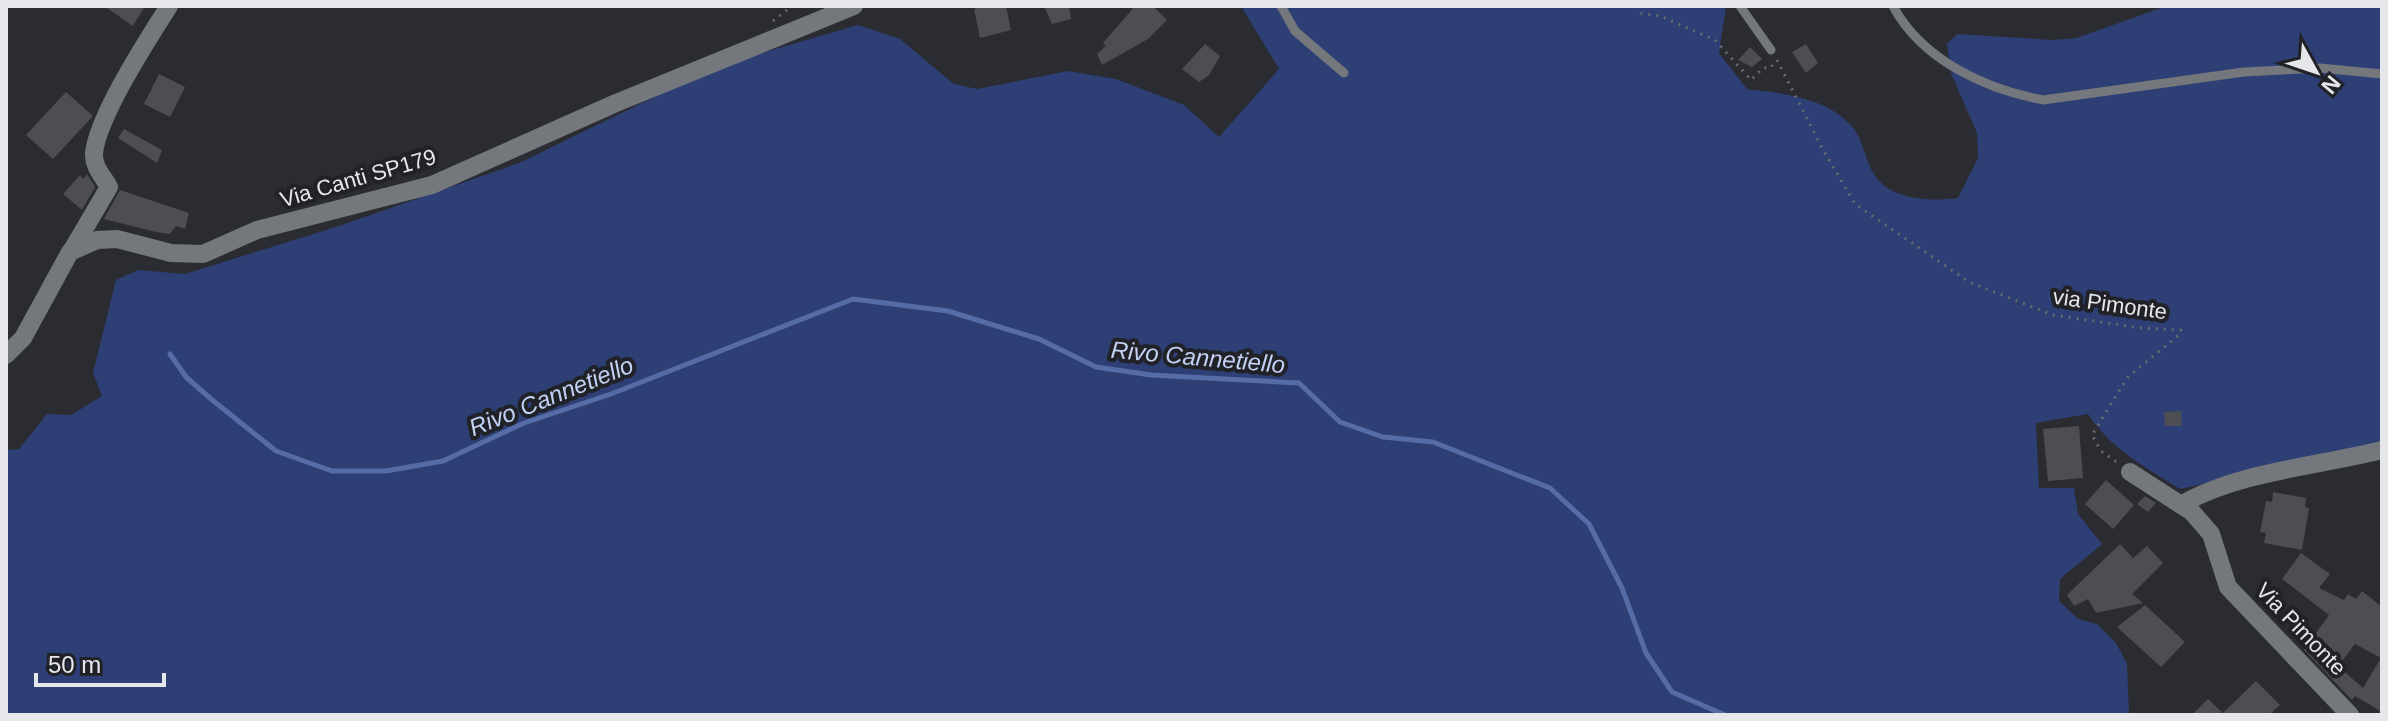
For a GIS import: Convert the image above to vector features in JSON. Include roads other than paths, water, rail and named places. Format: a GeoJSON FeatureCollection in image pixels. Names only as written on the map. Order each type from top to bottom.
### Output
{"type":"FeatureCollection","features":[{"type":"Feature","properties":{"kind":"street"},"geometry":{"type":"LineString","coordinates":[[6,355],[15,350],[23,338],[53,278],[109,187],[97,169],[94,153],[110,110],[138,55],[169,6]]}},
{"type":"Feature","properties":{"kind":"street","name":"Via Canti SP179"},"geometry":{"type":"LineString","coordinates":[[70,252],[97,240],[117,239],[171,253],[203,254],[257,230],[432,185],[616,103],[854,6]]}},
{"type":"Feature","properties":{"kind":"street"},"geometry":{"type":"LineString","coordinates":[[2181,505],[2200,493],[2241,480],[2382,450]]}},
{"type":"Feature","properties":{"kind":"street","name":"Via Pimonte"},"geometry":{"type":"LineString","coordinates":[[2130,472],[2181,505],[2211,534],[2228,587],[2350,715]]}},
{"type":"Feature","properties":{"kind":"lane"},"geometry":{"type":"LineString","coordinates":[[1281,6],[1295,31],[1344,73]]}},
{"type":"Feature","properties":{"kind":"lane"},"geometry":{"type":"LineString","coordinates":[[1740,6],[1771,50]]}},
{"type":"Feature","properties":{"kind":"lane"},"geometry":{"type":"LineString","coordinates":[[1893,6],[1914,39],[1937,58],[2015,95],[2043,100],[2244,72],[2320,68],[2382,74]]}},
{"type":"Feature","properties":{"kind":"waterway","name":"Rivo Cannetiello"},"geometry":{"type":"LineString","coordinates":[[170,354],[186,377],[276,451],[332,471],[386,471],[443,461],[524,423],[611,394],[853,299],[948,311],[1039,339],[1096,367],[1151,375],[1299,383],[1340,422],[1383,437],[1433,442],[1550,488],[1589,524],[1622,588],[1646,653],[1672,692],[1725,715]]}}]}
